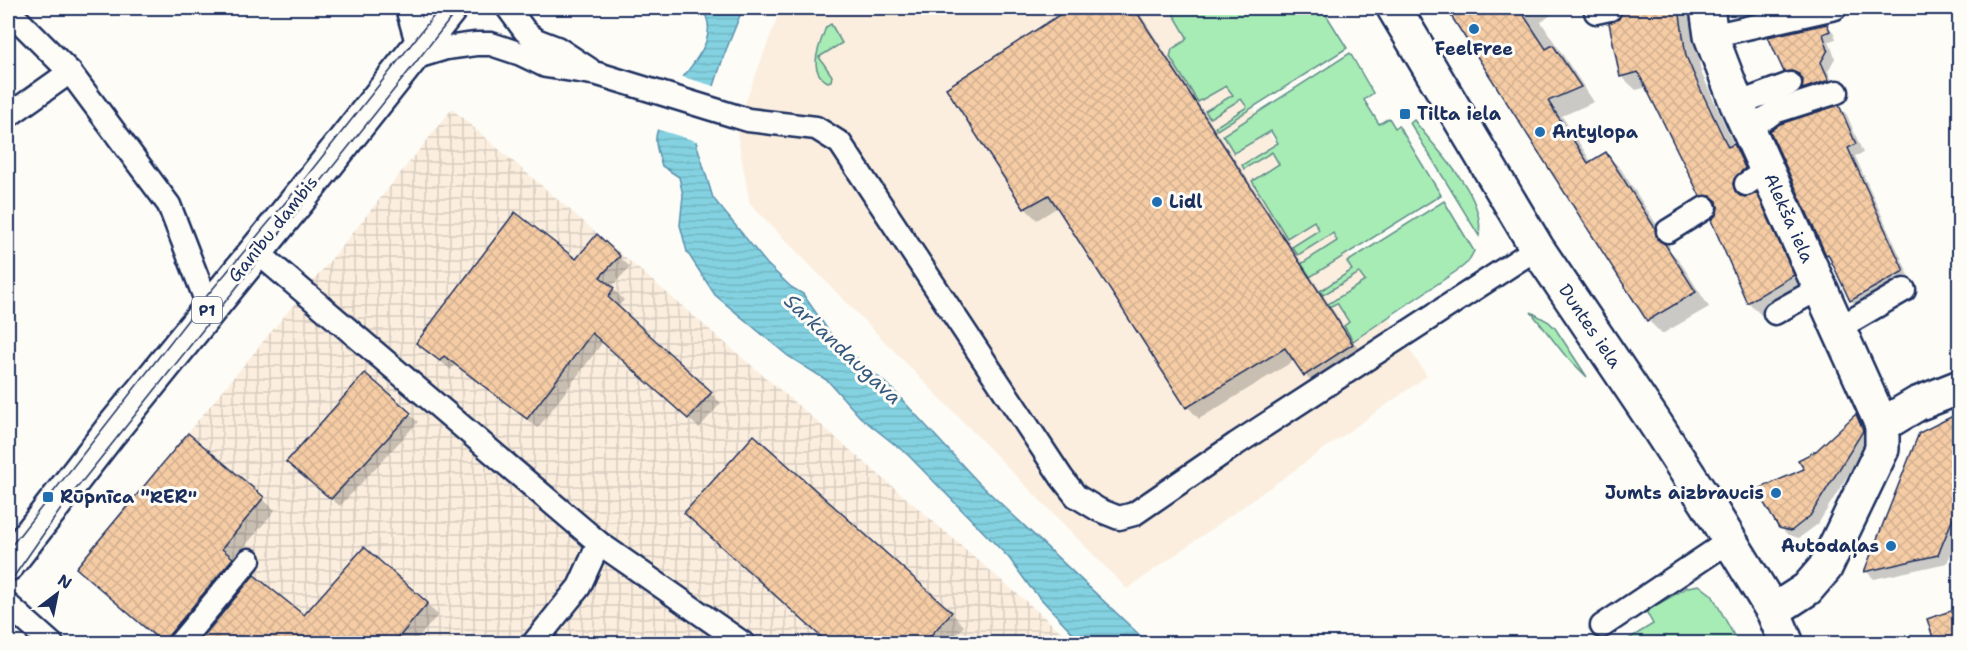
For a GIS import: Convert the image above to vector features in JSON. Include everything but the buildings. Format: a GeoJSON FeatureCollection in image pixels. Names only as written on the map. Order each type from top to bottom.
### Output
{"type":"FeatureCollection","features":[{"type":"Feature","properties":{"kind":"main road","name":"Ganību dambis"},"geometry":{"type":"LineString","coordinates":[[8,564],[209,308],[450,8]]}},
{"type":"Feature","properties":{"kind":"main road","name":"Duntes iela"},"geometry":{"type":"LineString","coordinates":[[1394,8],[1537,248],[1653,420],[1773,611],[1787,644]]}},
{"type":"Feature","properties":{"kind":"main road","name":"Alekša iela"},"geometry":{"type":"LineString","coordinates":[[1709,22],[1742,115],[1756,177],[1820,288],[1882,425]]}},
{"type":"Feature","properties":{"kind":"main road"},"geometry":{"type":"LineString","coordinates":[[1773,611],[1807,589],[1825,568],[1882,449],[1882,425],[1917,404],[1959,387]]}},
{"type":"Feature","properties":{"kind":"lane"},"geometry":{"type":"LineString","coordinates":[[407,8],[416,39],[412,55],[446,48],[491,44],[505,47],[546,66],[607,77],[748,120],[816,128],[840,143],[1062,478],[1076,496],[1099,510],[1119,518],[1134,514],[1170,491],[1236,444],[1537,248]]}},
{"type":"Feature","properties":{"kind":"lane"},"geometry":{"type":"LineString","coordinates":[[508,8],[525,31],[536,40],[556,48],[607,77]]}},
{"type":"Feature","properties":{"kind":"lane"},"geometry":{"type":"LineString","coordinates":[[1709,22],[1835,8]]}},
{"type":"Feature","properties":{"kind":"lane"},"geometry":{"type":"LineString","coordinates":[[8,14],[15,17],[70,72],[169,205],[209,308]]}},
{"type":"Feature","properties":{"kind":"lane"},"geometry":{"type":"LineString","coordinates":[[8,116],[70,72]]}},
{"type":"Feature","properties":{"kind":"lane"},"geometry":{"type":"LineString","coordinates":[[1742,115],[1790,84]]}},
{"type":"Feature","properties":{"kind":"lane"},"geometry":{"type":"LineString","coordinates":[[1742,115],[1766,118],[1774,112],[1837,92]]}},
{"type":"Feature","properties":{"kind":"lane"},"geometry":{"type":"LineString","coordinates":[[1668,231],[1705,208]]}},
{"type":"Feature","properties":{"kind":"lane"},"geometry":{"type":"LineString","coordinates":[[256,251],[599,543],[744,644]]}},
{"type":"Feature","properties":{"kind":"lane"},"geometry":{"type":"LineString","coordinates":[[1775,313],[1820,288]]}},
{"type":"Feature","properties":{"kind":"lane"},"geometry":{"type":"LineString","coordinates":[[1839,328],[1904,290]]}},
{"type":"Feature","properties":{"kind":"lane"},"geometry":{"type":"LineString","coordinates":[[1602,626],[1729,541]]}},
{"type":"Feature","properties":{"kind":"lane"},"geometry":{"type":"LineString","coordinates":[[533,644],[579,587],[599,543]]}},
{"type":"Feature","properties":{"kind":"lane"},"geometry":{"type":"LineString","coordinates":[[179,644],[249,560]]}},
{"type":"Feature","properties":{"kind":"lane"},"geometry":{"type":"LineString","coordinates":[[8,605],[52,644]]}},
{"type":"Feature","properties":{"kind":"shaded area"},"geometry":{"type":"Polygon","coordinates":[[[781,8],[1188,8],[1427,376],[1127,589],[750,204],[736,127],[781,8]]]}},
{"type":"Feature","properties":{"kind":"shaded area"},"geometry":{"type":"Polygon","coordinates":[[[452,109],[1074,643],[159,643],[153,634],[76,568],[452,109]]]}},
{"type":"Feature","properties":{"kind":"green space"},"geometry":{"type":"Polygon","coordinates":[[[1170,8],[1322,8],[1347,48],[1217,130],[1215,127],[1247,107],[1241,99],[1210,118],[1205,111],[1233,95],[1226,86],[1198,102],[1170,57],[1172,49],[1185,41],[1187,37],[1170,8]]]}},
{"type":"Feature","properties":{"kind":"green space"},"geometry":{"type":"Polygon","coordinates":[[[831,24],[842,43],[819,57],[832,76],[831,81],[828,82],[821,77],[818,71],[816,57],[826,27],[831,24]]]}},
{"type":"Feature","properties":{"kind":"green space"},"geometry":{"type":"Polygon","coordinates":[[[1350,53],[1373,93],[1364,100],[1379,124],[1389,118],[1395,128],[1398,126],[1400,128],[1441,195],[1310,277],[1301,264],[1337,241],[1333,233],[1298,255],[1292,247],[1319,230],[1314,221],[1287,238],[1252,181],[1279,164],[1272,152],[1244,169],[1242,165],[1278,143],[1271,131],[1234,153],[1223,135],[1350,53]]]}},
{"type":"Feature","properties":{"kind":"green space"},"geometry":{"type":"Polygon","coordinates":[[[1414,120],[1468,189],[1479,220],[1479,236],[1410,123],[1414,120]]]}},
{"type":"Feature","properties":{"kind":"green space"},"geometry":{"type":"Polygon","coordinates":[[[1444,201],[1474,251],[1468,262],[1353,341],[1344,326],[1349,322],[1337,303],[1329,307],[1328,304],[1365,281],[1359,273],[1323,295],[1320,291],[1352,270],[1347,262],[1444,201]]]}},
{"type":"Feature","properties":{"kind":"green space"},"geometry":{"type":"Polygon","coordinates":[[[1531,312],[1555,328],[1587,377],[1564,354],[1531,312]]]}},
{"type":"Feature","properties":{"kind":"green space"},"geometry":{"type":"Polygon","coordinates":[[[1699,585],[1712,595],[1738,643],[1622,643],[1653,624],[1646,611],[1688,587],[1699,585]]]}},
{"type":"Feature","properties":{"kind":"water","name":"Sarkandaugava"},"geometry":{"type":"Polygon","coordinates":[[[701,8],[743,8],[724,55],[696,142],[713,198],[767,264],[791,287],[803,294],[832,336],[893,390],[978,482],[1148,643],[1082,643],[1030,587],[1009,558],[908,455],[860,417],[828,381],[788,356],[715,295],[687,252],[680,225],[683,195],[679,177],[662,166],[656,141],[669,97],[706,42],[707,19],[701,8]]]}},
{"type":"Feature","properties":{"kind":"pier"},"geometry":{"type":"Polygon","coordinates":[[[680,76],[717,87],[699,142],[656,129],[667,94],[680,76]]]}},
{"type":"Feature","properties":{"kind":"tram line"},"geometry":{"type":"LineString","coordinates":[[8,550],[205,298],[295,191],[440,8]]}},
{"type":"Feature","properties":{"kind":"tram line"},"geometry":{"type":"LineString","coordinates":[[8,585],[65,503],[459,8]]}},
{"type":"Feature","properties":{"kind":"place","name":"FeelFree"},"geometry":{"type":"Point","coordinates":[1474,29]}},
{"type":"Feature","properties":{"kind":"place","name":"Tilta iela"},"geometry":{"type":"Point","coordinates":[1405,114]}},
{"type":"Feature","properties":{"kind":"place","name":"Antylopa"},"geometry":{"type":"Point","coordinates":[1540,132]}},
{"type":"Feature","properties":{"kind":"place","name":"Lidl"},"geometry":{"type":"Point","coordinates":[1157,202]}},
{"type":"Feature","properties":{"kind":"place","name":"Jumts aizbraucis"},"geometry":{"type":"Point","coordinates":[1776,493]}},
{"type":"Feature","properties":{"kind":"place","name":"Rūpnīca \"RER\""},"geometry":{"type":"Point","coordinates":[48,497]}},
{"type":"Feature","properties":{"kind":"place","name":"Autodaļas"},"geometry":{"type":"Point","coordinates":[1891,546]}}]}
